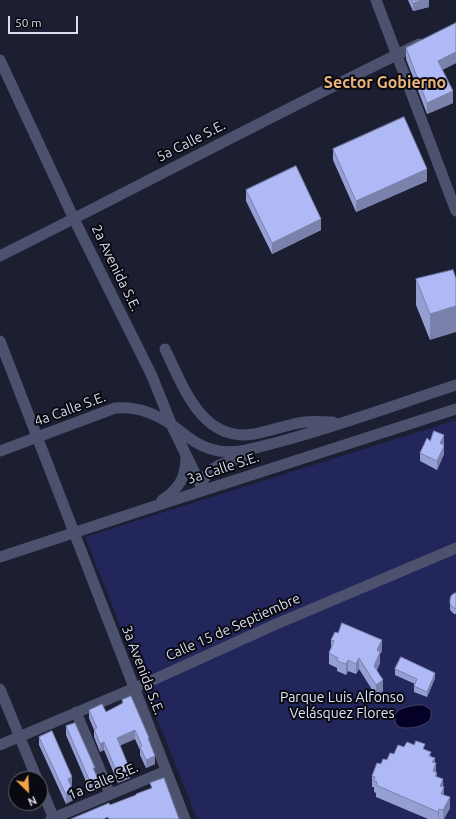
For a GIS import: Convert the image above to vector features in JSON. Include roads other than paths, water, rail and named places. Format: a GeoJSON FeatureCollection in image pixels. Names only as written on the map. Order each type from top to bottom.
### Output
{"type":"FeatureCollection","features":[{"type":"Feature","properties":{"kind":"street"},"geometry":{"type":"LineString","coordinates":[[376,0],[456,212]]}},
{"type":"Feature","properties":{"kind":"street","name":"5a Calle S.E."},"geometry":{"type":"LineString","coordinates":[[0,256],[430,38]]}},
{"type":"Feature","properties":{"kind":"street","name":"2a Avenida S.E."},"geometry":{"type":"LineString","coordinates":[[0,60],[74,219],[152,376],[172,426],[203,490]]}},
{"type":"Feature","properties":{"kind":"street"},"geometry":{"type":"LineString","coordinates":[[0,341],[74,532]]}},
{"type":"Feature","properties":{"kind":"street"},"geometry":{"type":"LineString","coordinates":[[164,349],[198,411],[206,420],[222,430],[244,435],[255,434],[306,422],[343,422]]}},
{"type":"Feature","properties":{"kind":"street","name":"3a Calle S.E."},"geometry":{"type":"LineString","coordinates":[[172,426],[203,447],[234,452],[306,434],[456,385]]}},
{"type":"Feature","properties":{"kind":"street","name":"4a Calle S.E."},"geometry":{"type":"LineString","coordinates":[[0,451],[119,407],[142,410],[156,416],[172,426]]}},
{"type":"Feature","properties":{"kind":"street","name":"3a Calle S.E."},"geometry":{"type":"LineString","coordinates":[[0,558],[203,490],[456,410]]}},
{"type":"Feature","properties":{"kind":"street"},"geometry":{"type":"LineString","coordinates":[[203,490],[203,484],[206,477],[219,466],[306,434]]}},
{"type":"Feature","properties":{"kind":"street"},"geometry":{"type":"LineString","coordinates":[[150,508],[171,494],[180,484],[186,468],[186,455]]}},
{"type":"Feature","properties":{"kind":"street","name":"3a Avenida S.E."},"geometry":{"type":"LineString","coordinates":[[74,532],[184,819]]}},
{"type":"Feature","properties":{"kind":"street","name":"Calle 15 de Septiembre"},"geometry":{"type":"LineString","coordinates":[[0,745],[133,687],[144,684],[274,625],[456,548]]}},
{"type":"Feature","properties":{"kind":"street"},"geometry":{"type":"LineString","coordinates":[[0,689],[34,771]]}},
{"type":"Feature","properties":{"kind":"street"},"geometry":{"type":"LineString","coordinates":[[76,712],[110,794]]}},
{"type":"Feature","properties":{"kind":"street","name":"1a Calle S.E."},"geometry":{"type":"LineString","coordinates":[[53,819],[166,771]]}},
{"type":"Feature","properties":{"kind":"street"},"geometry":{"type":"LineString","coordinates":[[48,806],[53,819]]}},
{"type":"Feature","properties":{"kind":"district","name":"Sector Gobierno"},"geometry":{"type":"Point","coordinates":[385,83]}},
{"type":"Feature","properties":{"kind":"park label","name":"Parque Luis Alfonso Velásquez Flores"},"geometry":{"type":"Point","coordinates":[342,706]}}]}
